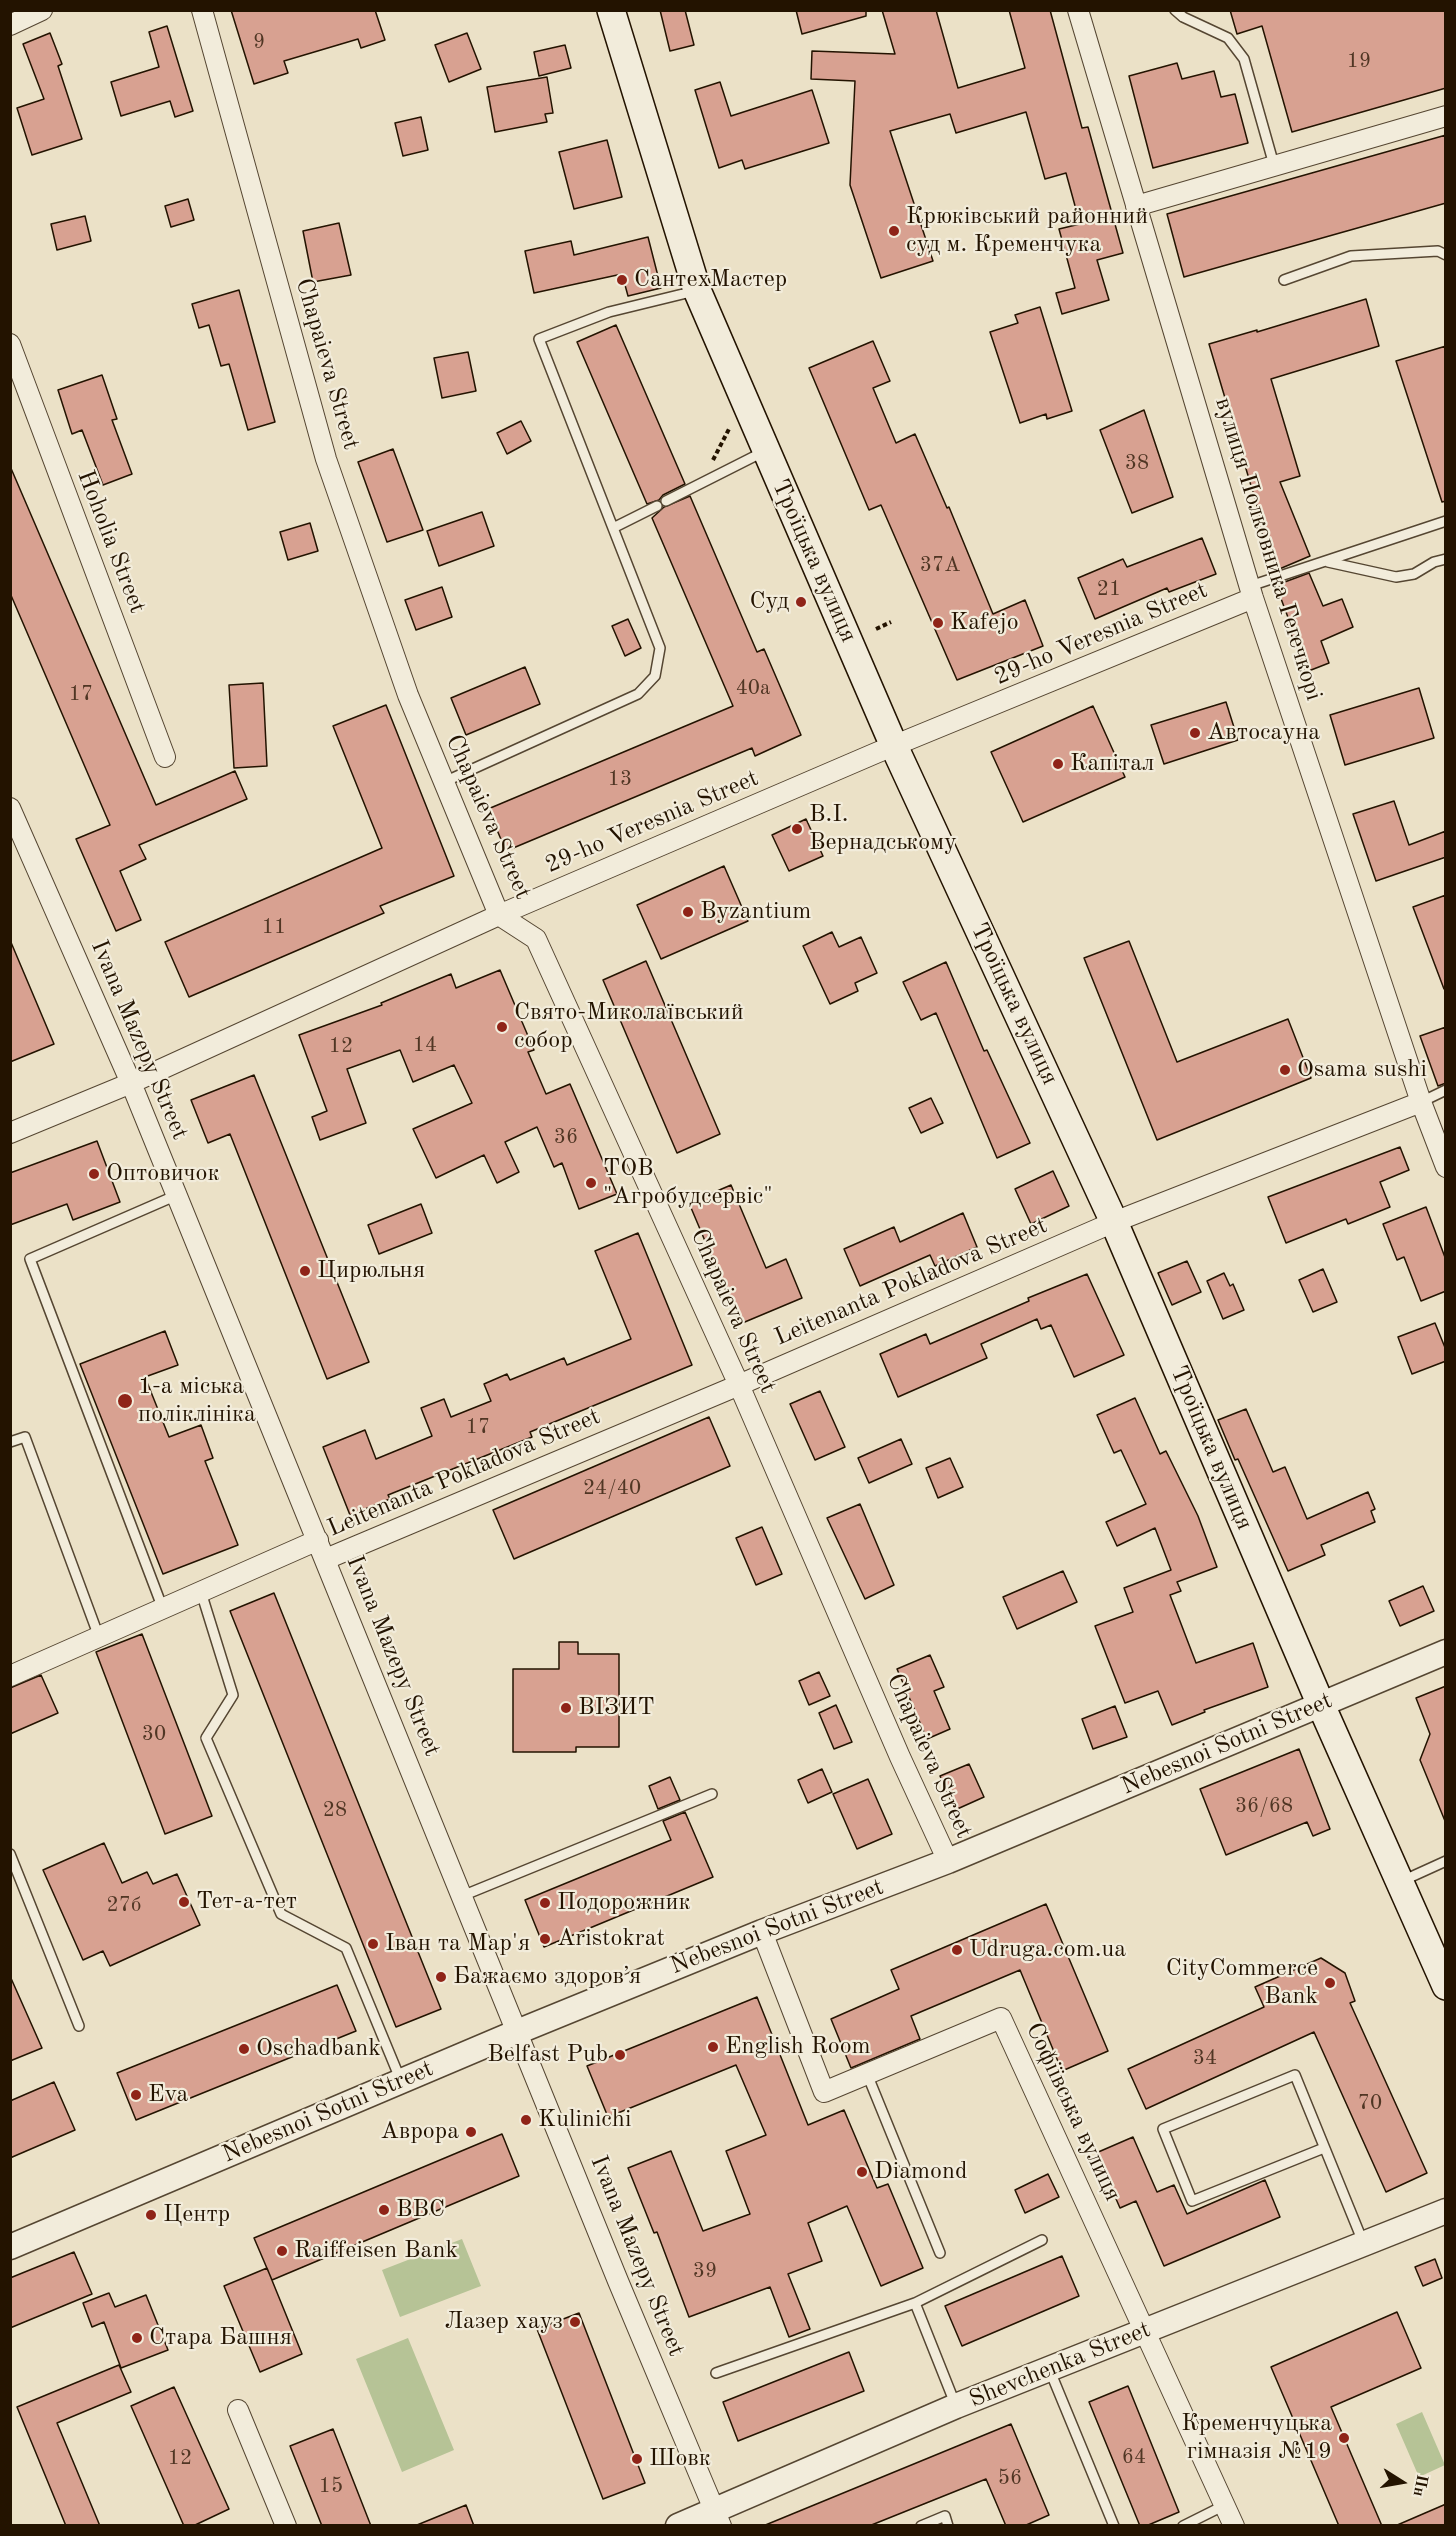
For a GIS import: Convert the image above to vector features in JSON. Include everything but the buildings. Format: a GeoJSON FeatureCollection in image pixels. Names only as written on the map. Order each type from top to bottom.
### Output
{"type":"FeatureCollection","features":[{"type":"Feature","properties":{"kind":"main road","name":"Троїцька вулиця"},"geometry":{"type":"LineString","coordinates":[[611,10],[697,290],[894,746],[1114,1222],[1321,1705],[1446,1986]]}},
{"type":"Feature","properties":{"kind":"street"},"geometry":{"type":"LineString","coordinates":[[10,25],[42,10]]}},
{"type":"Feature","properties":{"kind":"street","name":"Chapaieva Street"},"geometry":{"type":"LineString","coordinates":[[202,10],[326,459],[408,695],[499,915],[536,939],[739,1385],[900,1757],[948,1861]]}},
{"type":"Feature","properties":{"kind":"street","name":"вулиця Полковника Гегечкорі"},"geometry":{"type":"LineString","coordinates":[[1078,10],[1251,592],[1421,1102],[1446,1167]]}},
{"type":"Feature","properties":{"kind":"street"},"geometry":{"type":"LineString","coordinates":[[1136,206],[1446,116]]}},
{"type":"Feature","properties":{"kind":"street","name":"Hoholia Street"},"geometry":{"type":"LineString","coordinates":[[10,344],[165,757]]}},
{"type":"Feature","properties":{"kind":"street","name":"29-ho Veresnia Street"},"geometry":{"type":"LineString","coordinates":[[10,1133],[131,1083],[499,915],[1251,592]]}},
{"type":"Feature","properties":{"kind":"street","name":"Ivana Mazepy Street"},"geometry":{"type":"LineString","coordinates":[[10,808],[131,1083],[517,2032],[718,2518]]}},
{"type":"Feature","properties":{"kind":"street","name":"Leitenanta Pokladova Street"},"geometry":{"type":"LineString","coordinates":[[326,1559],[739,1385],[1114,1222],[1421,1102]]}},
{"type":"Feature","properties":{"kind":"street","name":"Leitenanta Pokladova Street"},"geometry":{"type":"LineString","coordinates":[[10,1677],[318,1540]]}},
{"type":"Feature","properties":{"kind":"street","name":"Nebesnoi Sotni Street"},"geometry":{"type":"LineString","coordinates":[[10,2247],[517,2032],[762,1932],[948,1861],[1446,1652]]}},
{"type":"Feature","properties":{"kind":"street","name":"Софіївська вулиця"},"geometry":{"type":"LineString","coordinates":[[762,1932],[824,2092],[1001,2018],[1234,2526]]}},
{"type":"Feature","properties":{"kind":"street","name":"Shevchenka Street"},"geometry":{"type":"LineString","coordinates":[[678,2526],[718,2518],[956,2406],[1050,2371],[1146,2330],[1446,2211]]}},
{"type":"Feature","properties":{"kind":"street"},"geometry":{"type":"LineString","coordinates":[[238,2410],[286,2526]]}},
{"type":"Feature","properties":{"kind":"lane"},"geometry":{"type":"LineString","coordinates":[[1175,10],[1183,17],[1228,38],[1244,59],[1274,165]]}},
{"type":"Feature","properties":{"kind":"lane"},"geometry":{"type":"LineString","coordinates":[[1284,280],[1351,256],[1438,251],[1446,255]]}},
{"type":"Feature","properties":{"kind":"lane"},"geometry":{"type":"LineString","coordinates":[[444,782],[638,694],[655,676],[660,648],[539,339],[609,312],[697,290]]}},
{"type":"Feature","properties":{"kind":"lane"},"geometry":{"type":"LineString","coordinates":[[614,528],[766,451]]}},
{"type":"Feature","properties":{"kind":"lane"},"geometry":{"type":"LineString","coordinates":[[1251,592],[1326,562],[1446,520]]}},
{"type":"Feature","properties":{"kind":"lane"},"geometry":{"type":"LineString","coordinates":[[1326,562],[1396,577],[1414,574],[1434,562],[1446,560]]}},
{"type":"Feature","properties":{"kind":"lane"},"geometry":{"type":"LineString","coordinates":[[1421,1102],[1446,1090]]}},
{"type":"Feature","properties":{"kind":"lane"},"geometry":{"type":"LineString","coordinates":[[163,1609],[30,1258],[177,1195]]}},
{"type":"Feature","properties":{"kind":"lane"},"geometry":{"type":"LineString","coordinates":[[10,1442],[26,1437],[99,1637]]}},
{"type":"Feature","properties":{"kind":"lane"},"geometry":{"type":"LineString","coordinates":[[201,1592],[233,1695],[206,1738],[281,1914],[346,1948],[401,2081]]}},
{"type":"Feature","properties":{"kind":"lane"},"geometry":{"type":"LineString","coordinates":[[462,1896],[712,1794]]}},
{"type":"Feature","properties":{"kind":"lane"},"geometry":{"type":"LineString","coordinates":[[10,1854],[79,2026]]}},
{"type":"Feature","properties":{"kind":"lane"},"geometry":{"type":"LineString","coordinates":[[1400,1882],[1446,1861]]}},
{"type":"Feature","properties":{"kind":"lane"},"geometry":{"type":"LineString","coordinates":[[867,2074],[940,2253]]}},
{"type":"Feature","properties":{"kind":"lane"},"geometry":{"type":"LineString","coordinates":[[1324,2148],[1192,2200],[1163,2129],[1295,2075],[1364,2244]]}},
{"type":"Feature","properties":{"kind":"lane"},"geometry":{"type":"LineString","coordinates":[[716,2373],[915,2303],[1042,2240]]}},
{"type":"Feature","properties":{"kind":"lane"},"geometry":{"type":"LineString","coordinates":[[915,2303],[956,2406]]}},
{"type":"Feature","properties":{"kind":"lane"},"geometry":{"type":"LineString","coordinates":[[1050,2371],[1109,2524]]}},
{"type":"Feature","properties":{"kind":"lane"},"geometry":{"type":"LineString","coordinates":[[1183,2526],[1225,2505]]}},
{"type":"Feature","properties":{"kind":"lane"},"geometry":{"type":"LineString","coordinates":[[921,2526],[945,2516],[948,2526]]}},
{"type":"Feature","properties":{"kind":"path"},"geometry":{"type":"LineString","coordinates":[[711,463],[733,421]]}},
{"type":"Feature","properties":{"kind":"path"},"geometry":{"type":"LineString","coordinates":[[876,629],[891,622]]}},
{"type":"Feature","properties":{"kind":"green space"},"geometry":{"type":"Polygon","coordinates":[[[462,2239],[481,2286],[400,2317],[382,2270],[462,2239]]]}},
{"type":"Feature","properties":{"kind":"green space"},"geometry":{"type":"Polygon","coordinates":[[[408,2338],[454,2450],[402,2472],[356,2359],[408,2338]]]}},
{"type":"Feature","properties":{"kind":"green space"},"geometry":{"type":"Polygon","coordinates":[[[1422,2412],[1445,2465],[1419,2477],[1396,2424],[1422,2412]]]}},
{"type":"Feature","properties":{"kind":"place","name":"Крюківський районний суд м. Кременчука"},"geometry":{"type":"Point","coordinates":[894,231]}},
{"type":"Feature","properties":{"kind":"place","name":"СантехМастер"},"geometry":{"type":"Point","coordinates":[622,280]}},
{"type":"Feature","properties":{"kind":"place","name":"Суд"},"geometry":{"type":"Point","coordinates":[801,602]}},
{"type":"Feature","properties":{"kind":"place","name":"Kafejo"},"geometry":{"type":"Point","coordinates":[938,623]}},
{"type":"Feature","properties":{"kind":"place","name":"Автосауна"},"geometry":{"type":"Point","coordinates":[1195,733]}},
{"type":"Feature","properties":{"kind":"place","name":"Капітал"},"geometry":{"type":"Point","coordinates":[1058,764]}},
{"type":"Feature","properties":{"kind":"place","name":"В.І. Вернадському"},"geometry":{"type":"Point","coordinates":[797,829]}},
{"type":"Feature","properties":{"kind":"place","name":"Byzantium"},"geometry":{"type":"Point","coordinates":[688,912]}},
{"type":"Feature","properties":{"kind":"place","name":"Свято-Миколаївський собор"},"geometry":{"type":"Point","coordinates":[502,1027]}},
{"type":"Feature","properties":{"kind":"place","name":"Osama sushi"},"geometry":{"type":"Point","coordinates":[1285,1070]}},
{"type":"Feature","properties":{"kind":"place","name":"Оптовичок"},"geometry":{"type":"Point","coordinates":[94,1174]}},
{"type":"Feature","properties":{"kind":"place","name":"ТОВ \"Агробудсервіс\""},"geometry":{"type":"Point","coordinates":[591,1183]}},
{"type":"Feature","properties":{"kind":"place","name":"Цирюльня"},"geometry":{"type":"Point","coordinates":[305,1271]}},
{"type":"Feature","properties":{"kind":"place","name":"1-а міська поліклініка"},"geometry":{"type":"Point","coordinates":[125,1401]}},
{"type":"Feature","properties":{"kind":"place","name":"ВІЗИТ"},"geometry":{"type":"Point","coordinates":[566,1708]}},
{"type":"Feature","properties":{"kind":"place","name":"Тет-а-тет"},"geometry":{"type":"Point","coordinates":[184,1902]}},
{"type":"Feature","properties":{"kind":"place","name":"Подорожник"},"geometry":{"type":"Point","coordinates":[545,1903]}},
{"type":"Feature","properties":{"kind":"place","name":"Aristokrat"},"geometry":{"type":"Point","coordinates":[545,1939]}},
{"type":"Feature","properties":{"kind":"place","name":"Іван та Мар'я"},"geometry":{"type":"Point","coordinates":[373,1944]}},
{"type":"Feature","properties":{"kind":"place","name":"Udruga.com.ua"},"geometry":{"type":"Point","coordinates":[957,1950]}},
{"type":"Feature","properties":{"kind":"place","name":"Бажаємо здоровʼя"},"geometry":{"type":"Point","coordinates":[441,1977]}},
{"type":"Feature","properties":{"kind":"place","name":"CityCommerce Bank"},"geometry":{"type":"Point","coordinates":[1330,1983]}},
{"type":"Feature","properties":{"kind":"place","name":"English Room"},"geometry":{"type":"Point","coordinates":[713,2047]}},
{"type":"Feature","properties":{"kind":"place","name":"Oschadbank"},"geometry":{"type":"Point","coordinates":[244,2049]}},
{"type":"Feature","properties":{"kind":"place","name":"Belfast Pub"},"geometry":{"type":"Point","coordinates":[620,2055]}},
{"type":"Feature","properties":{"kind":"place","name":"Eva"},"geometry":{"type":"Point","coordinates":[136,2095]}},
{"type":"Feature","properties":{"kind":"place","name":"Kulinichi"},"geometry":{"type":"Point","coordinates":[526,2120]}},
{"type":"Feature","properties":{"kind":"place","name":"Аврора"},"geometry":{"type":"Point","coordinates":[471,2132]}},
{"type":"Feature","properties":{"kind":"place","name":"Diamond"},"geometry":{"type":"Point","coordinates":[862,2172]}},
{"type":"Feature","properties":{"kind":"place","name":"ВВС"},"geometry":{"type":"Point","coordinates":[384,2210]}},
{"type":"Feature","properties":{"kind":"place","name":"Центр"},"geometry":{"type":"Point","coordinates":[151,2215]}},
{"type":"Feature","properties":{"kind":"place","name":"Raiffeisen Bank"},"geometry":{"type":"Point","coordinates":[282,2251]}},
{"type":"Feature","properties":{"kind":"place","name":"Лазер хауз"},"geometry":{"type":"Point","coordinates":[575,2322]}},
{"type":"Feature","properties":{"kind":"place","name":"Стара Башня"},"geometry":{"type":"Point","coordinates":[137,2338]}},
{"type":"Feature","properties":{"kind":"place","name":"Кременчуцька гімназія №19"},"geometry":{"type":"Point","coordinates":[1344,2438]}},
{"type":"Feature","properties":{"kind":"place","name":"Шовк"},"geometry":{"type":"Point","coordinates":[637,2459]}}]}
